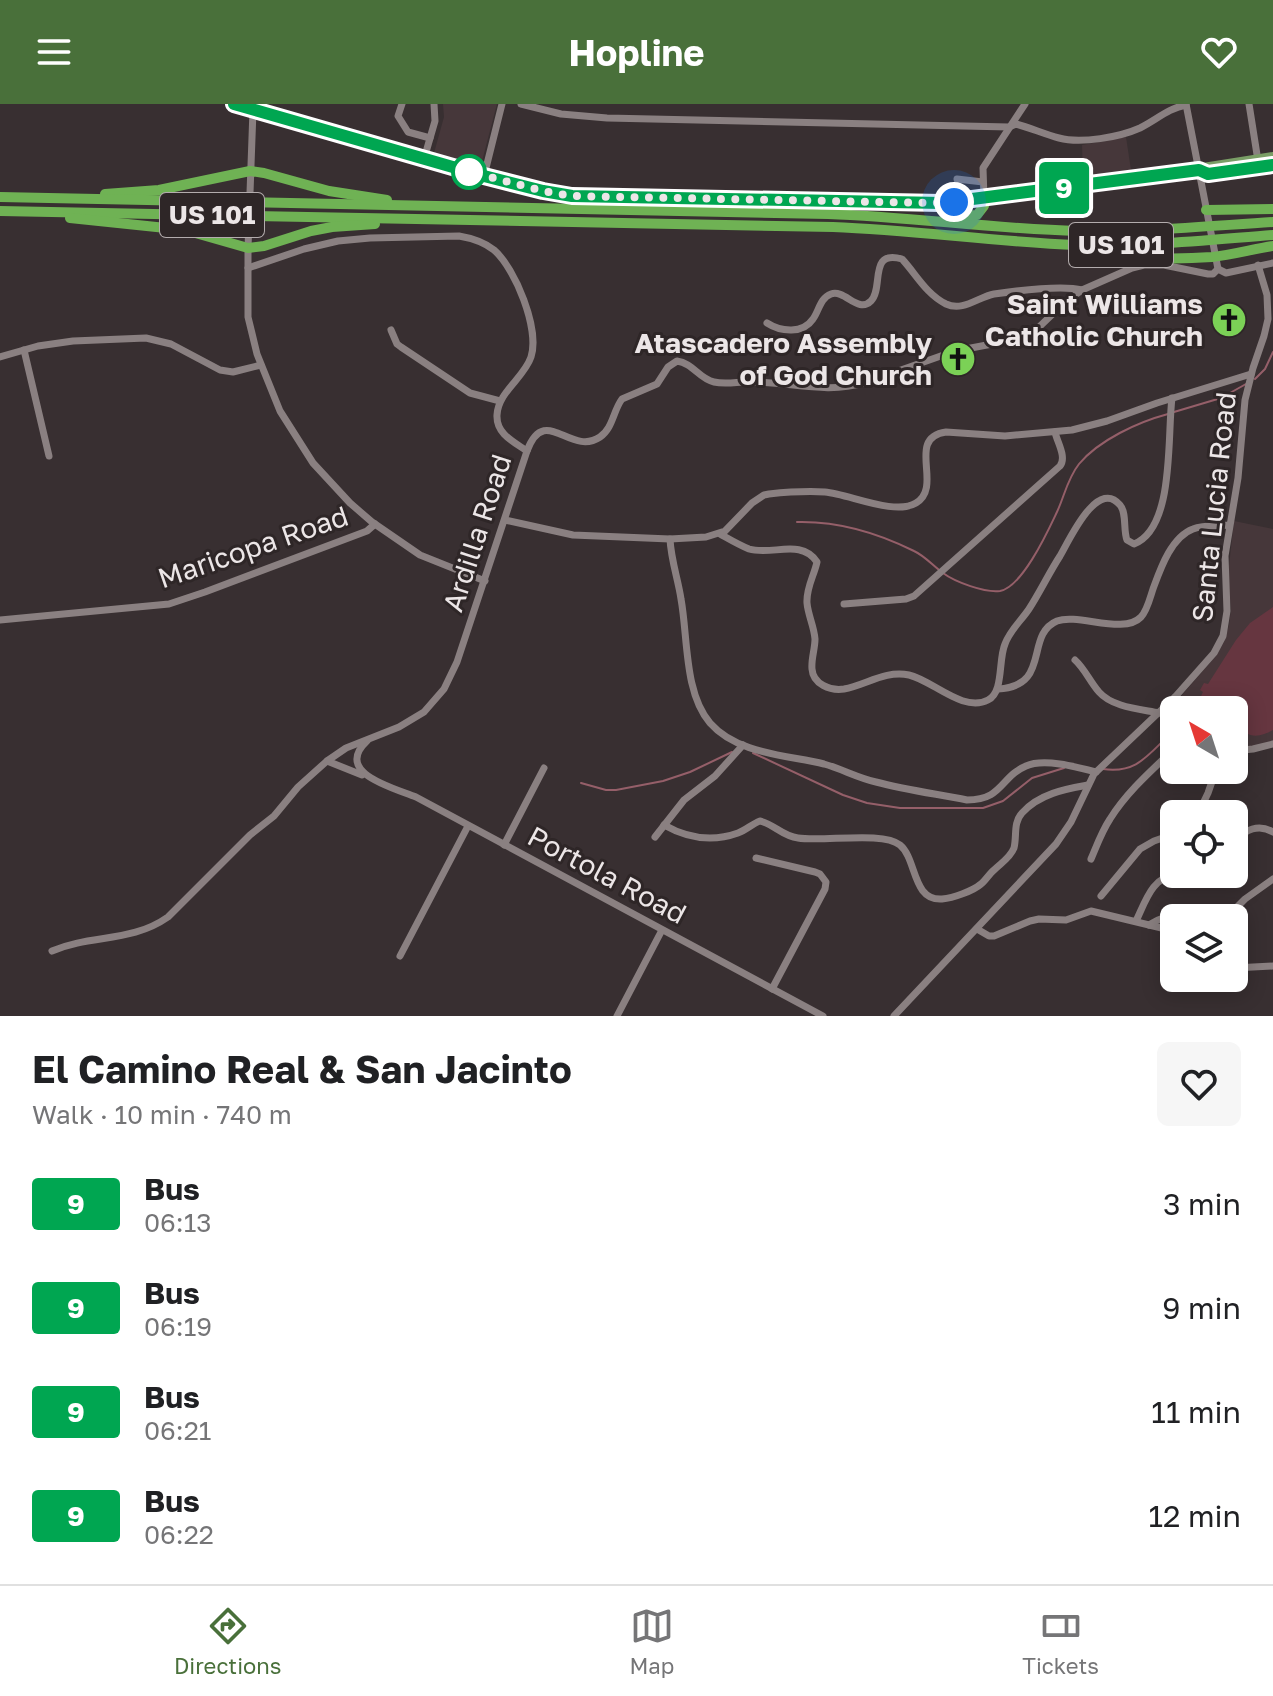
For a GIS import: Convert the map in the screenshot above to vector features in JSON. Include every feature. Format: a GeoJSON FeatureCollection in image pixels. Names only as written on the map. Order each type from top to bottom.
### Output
{"type":"FeatureCollection","features":[{"type":"Feature","properties":{"kind":"highway"},"geometry":{"type":"LineString","coordinates":[[58,199],[159,190],[250,171],[329,191],[432,206]]}},
{"type":"Feature","properties":{"kind":"highway","name":"US 101"},"geometry":{"type":"LineString","coordinates":[[0,197],[814,213],[1075,231],[1135,231],[1273,222]]}},
{"type":"Feature","properties":{"kind":"highway"},"geometry":{"type":"LineString","coordinates":[[927,219],[941,215],[974,216],[982,210],[984,198]]}},
{"type":"Feature","properties":{"kind":"highway"},"geometry":{"type":"LineString","coordinates":[[1206,210],[1273,209]]}},
{"type":"Feature","properties":{"kind":"highway","name":"US 101"},"geometry":{"type":"LineString","coordinates":[[0,211],[833,227],[1045,243],[1131,245],[1273,235]]}},
{"type":"Feature","properties":{"kind":"highway"},"geometry":{"type":"LineString","coordinates":[[28,212],[185,230],[248,248],[332,227],[424,219]]}},
{"type":"Feature","properties":{"kind":"highway"},"geometry":{"type":"LineString","coordinates":[[1045,243],[1096,253],[1154,256],[1214,256],[1273,246]]}},
{"type":"Feature","properties":{"kind":"main road"},"geometry":{"type":"LineString","coordinates":[[233,104],[484,176],[572,196],[931,203],[1199,170],[1203,167],[1258,163],[1273,165]]}},
{"type":"Feature","properties":{"kind":"main road"},"geometry":{"type":"LineString","coordinates":[[1258,163],[1273,156]]}},
{"type":"Feature","properties":{"kind":"street"},"geometry":{"type":"LineString","coordinates":[[402,104],[398,116],[408,132],[430,138]]}},
{"type":"Feature","properties":{"kind":"street"},"geometry":{"type":"LineString","coordinates":[[424,159],[435,121],[434,104]]}},
{"type":"Feature","properties":{"kind":"street"},"geometry":{"type":"LineString","coordinates":[[484,176],[502,104]]}},
{"type":"Feature","properties":{"kind":"street"},"geometry":{"type":"LineString","coordinates":[[521,104],[561,114],[607,118],[1009,127],[1016,124],[1064,140],[1083,141],[1134,130],[1186,104],[1218,269]]}},
{"type":"Feature","properties":{"kind":"street"},"geometry":{"type":"LineString","coordinates":[[984,198],[984,164],[1025,104]]}},
{"type":"Feature","properties":{"kind":"street"},"geometry":{"type":"LineString","coordinates":[[1249,104],[1258,163]]}},
{"type":"Feature","properties":{"kind":"street"},"geometry":{"type":"LineString","coordinates":[[251,109],[248,317],[261,365],[280,411],[313,463],[350,503],[375,524],[420,555],[485,581]]}},
{"type":"Feature","properties":{"kind":"street"},"geometry":{"type":"LineString","coordinates":[[957,179],[983,182]]}},
{"type":"Feature","properties":{"kind":"street"},"geometry":{"type":"LineString","coordinates":[[248,268],[304,249],[370,238],[459,236],[495,250],[508,268],[529,313],[533,338],[526,368],[500,401],[497,416],[506,437],[527,451]]}},
{"type":"Feature","properties":{"kind":"street"},"geometry":{"type":"LineString","coordinates":[[767,323],[783,330],[804,327],[813,320],[826,297],[835,293],[858,304],[870,302],[875,294],[879,267],[894,257],[902,259],[936,297],[955,306],[995,294],[1061,288],[1082,290]]}},
{"type":"Feature","properties":{"kind":"street","name":"Ardilla Road"},"geometry":{"type":"LineString","coordinates":[[52,951],[84,940],[142,931],[168,917],[327,761],[346,748],[412,720],[438,698],[454,672],[535,435],[545,430],[571,440],[598,438],[608,429],[622,399],[657,384],[671,364],[677,361],[688,364],[714,382],[849,387],[955,351],[1024,338],[1082,290],[1126,270],[1144,265],[1164,265],[1213,274],[1218,269],[1226,273],[1273,263]]}},
{"type":"Feature","properties":{"kind":"street","name":"Santa Lucia Road"},"geometry":{"type":"LineString","coordinates":[[1176,696],[1214,653],[1223,636],[1227,611],[1225,556],[1238,478],[1245,400],[1268,311],[1266,288],[1258,265]]}},
{"type":"Feature","properties":{"kind":"street"},"geometry":{"type":"LineString","coordinates":[[391,330],[397,344],[470,393],[500,401]]}},
{"type":"Feature","properties":{"kind":"street"},"geometry":{"type":"LineString","coordinates":[[0,357],[73,341],[153,338],[177,346],[220,370],[233,372],[261,365]]}},
{"type":"Feature","properties":{"kind":"street"},"geometry":{"type":"LineString","coordinates":[[24,350],[49,456]]}},
{"type":"Feature","properties":{"kind":"street"},"geometry":{"type":"LineString","coordinates":[[505,520],[573,535],[670,539],[720,534],[752,503],[769,494],[827,492],[906,507],[922,498],[927,487],[925,458],[928,443],[935,435],[1005,436],[1072,430],[1251,374]]}},
{"type":"Feature","properties":{"kind":"street"},"geometry":{"type":"LineString","coordinates":[[720,534],[749,549],[804,551],[813,556],[817,562],[808,587],[807,604],[815,633],[811,667],[815,678],[823,685],[840,689],[881,676],[907,675],[964,701],[976,703],[988,700],[998,689],[1001,657],[1008,635],[1028,609],[1092,506],[1108,498],[1116,501],[1123,510],[1125,535],[1130,543],[1138,543],[1156,521],[1165,492],[1172,398]]}},
{"type":"Feature","properties":{"kind":"street"},"geometry":{"type":"LineString","coordinates":[[844,604],[914,596],[1060,466],[1063,458],[1055,432]]}},
{"type":"Feature","properties":{"kind":"street","name":"Maricopa Road"},"geometry":{"type":"LineString","coordinates":[[0,620],[169,604],[367,531],[375,524]]}},
{"type":"Feature","properties":{"kind":"street"},"geometry":{"type":"LineString","coordinates":[[998,689],[1013,687],[1030,674],[1041,640],[1049,627],[1059,621],[1077,619],[1098,624],[1130,623],[1139,619],[1174,546],[1192,529],[1229,525]]}},
{"type":"Feature","properties":{"kind":"street"},"geometry":{"type":"LineString","coordinates":[[670,539],[698,701],[714,727],[743,745],[825,764],[874,782],[967,800],[991,795],[1020,769],[1032,764],[1058,764],[1096,772]]}},
{"type":"Feature","properties":{"kind":"street"},"geometry":{"type":"LineString","coordinates":[[1075,660],[1100,694],[1112,702],[1159,713]]}},
{"type":"Feature","properties":{"kind":"street","name":"Santa Lucia Road"},"geometry":{"type":"LineString","coordinates":[[894,1016],[1056,844],[1071,822],[1096,772],[1159,713]]}},
{"type":"Feature","properties":{"kind":"street"},"geometry":{"type":"LineString","coordinates":[[368,777],[359,768],[357,757],[359,750],[369,740]]}},
{"type":"Feature","properties":{"kind":"street"},"geometry":{"type":"LineString","coordinates":[[1248,750],[1273,744]]}},
{"type":"Feature","properties":{"kind":"street"},"geometry":{"type":"LineString","coordinates":[[655,837],[684,800],[715,776],[743,745]]}},
{"type":"Feature","properties":{"kind":"street","name":"Portola Road"},"geometry":{"type":"LineString","coordinates":[[327,761],[416,797],[823,1016]]}},
{"type":"Feature","properties":{"kind":"street"},"geometry":{"type":"LineString","coordinates":[[1091,859],[1119,805],[1160,762]]}},
{"type":"Feature","properties":{"kind":"street"},"geometry":{"type":"LineString","coordinates":[[504,845],[544,768]]}},
{"type":"Feature","properties":{"kind":"street"},"geometry":{"type":"LineString","coordinates":[[664,825],[678,833],[704,838],[738,833],[760,821],[783,835],[797,838],[886,839],[903,847],[910,857],[917,883],[923,890],[931,897],[941,899],[977,887],[1007,859],[1014,847],[1016,823],[1029,807],[1067,788],[1088,785]]}},
{"type":"Feature","properties":{"kind":"street"},"geometry":{"type":"LineString","coordinates":[[400,956],[468,826]]}},
{"type":"Feature","properties":{"kind":"street"},"geometry":{"type":"LineString","coordinates":[[1248,831],[1257,827],[1273,832]]}},
{"type":"Feature","properties":{"kind":"street"},"geometry":{"type":"LineString","coordinates":[[1101,896],[1140,849],[1160,839]]}},
{"type":"Feature","properties":{"kind":"street"},"geometry":{"type":"LineString","coordinates":[[756,858],[815,872],[826,882],[772,989]]}},
{"type":"Feature","properties":{"kind":"street"},"geometry":{"type":"LineString","coordinates":[[1240,904],[1273,879]]}},
{"type":"Feature","properties":{"kind":"street"},"geometry":{"type":"LineString","coordinates":[[1136,921],[1150,892],[1160,881]]}},
{"type":"Feature","properties":{"kind":"street"},"geometry":{"type":"LineString","coordinates":[[977,929],[994,936],[1030,921],[1066,920],[1091,911],[1160,928]]}},
{"type":"Feature","properties":{"kind":"street"},"geometry":{"type":"LineString","coordinates":[[1149,925],[1160,920]]}},
{"type":"Feature","properties":{"kind":"street"},"geometry":{"type":"LineString","coordinates":[[617,1016],[662,930]]}},
{"type":"Feature","properties":{"kind":"street"},"geometry":{"type":"LineString","coordinates":[[1248,967],[1273,966]]}},
{"type":"Feature","properties":{"kind":"shaded area"},"geometry":{"type":"Polygon","coordinates":[[[443,104],[497,104],[481,165],[434,153],[444,117],[443,104]]]}},
{"type":"Feature","properties":{"kind":"shaded area"},"geometry":{"type":"Polygon","coordinates":[[[1126,137],[1131,170],[1083,176],[1082,145],[1126,137]]]}},
{"type":"Feature","properties":{"kind":"shaded area"},"geometry":{"type":"Polygon","coordinates":[[[1234,521],[1273,529],[1273,741],[1257,747],[1248,747],[1248,696],[1182,696],[1224,642],[1231,609],[1228,574],[1234,521]]]}},
{"type":"Feature","properties":{"kind":"shaded area"},"geometry":{"type":"Polygon","coordinates":[[[1273,607],[1273,730],[1261,735],[1248,734],[1248,696],[1201,696],[1203,692],[1200,690],[1204,683],[1208,684],[1250,623],[1273,607]]]}},
{"type":"Feature","properties":{"kind":"waterway"},"geometry":{"type":"LineString","coordinates":[[1255,379],[1265,369],[1273,352]]}},
{"type":"Feature","properties":{"kind":"waterway"},"geometry":{"type":"LineString","coordinates":[[1174,412],[1221,398],[1246,384]]}},
{"type":"Feature","properties":{"kind":"waterway"},"geometry":{"type":"LineString","coordinates":[[797,522],[842,526],[872,534],[918,553],[955,580],[979,589],[1000,591],[1017,580],[1033,558],[1071,476],[1087,455],[1120,433],[1168,414]]}},
{"type":"Feature","properties":{"kind":"waterway"},"geometry":{"type":"LineString","coordinates":[[1103,769],[1122,769],[1137,764],[1160,744]]}},
{"type":"Feature","properties":{"kind":"waterway"},"geometry":{"type":"LineString","coordinates":[[581,783],[616,790],[663,781],[732,752]]}},
{"type":"Feature","properties":{"kind":"waterway"},"geometry":{"type":"LineString","coordinates":[[753,753],[843,795],[867,803],[900,808],[983,808],[1003,801],[1032,778],[1064,768]]}},
{"type":"Feature","properties":{"kind":"bus line","name":"9"},"geometry":{"type":"LineString","coordinates":[[234,104],[484,176],[572,196],[941,203],[1199,170],[1208,174],[1273,165]]}},
{"type":"Feature","properties":{"kind":"place","name":"Saint Williams Catholic Church"},"geometry":{"type":"Point","coordinates":[1229,320]}},
{"type":"Feature","properties":{"kind":"place","name":"Atascadero Assembly of God Church"},"geometry":{"type":"Point","coordinates":[958,359]}},
{"type":"Feature","properties":{"kind":"route"},"geometry":{"type":"LineString","coordinates":[[469,172],[572,196],[954,202]]}}]}
